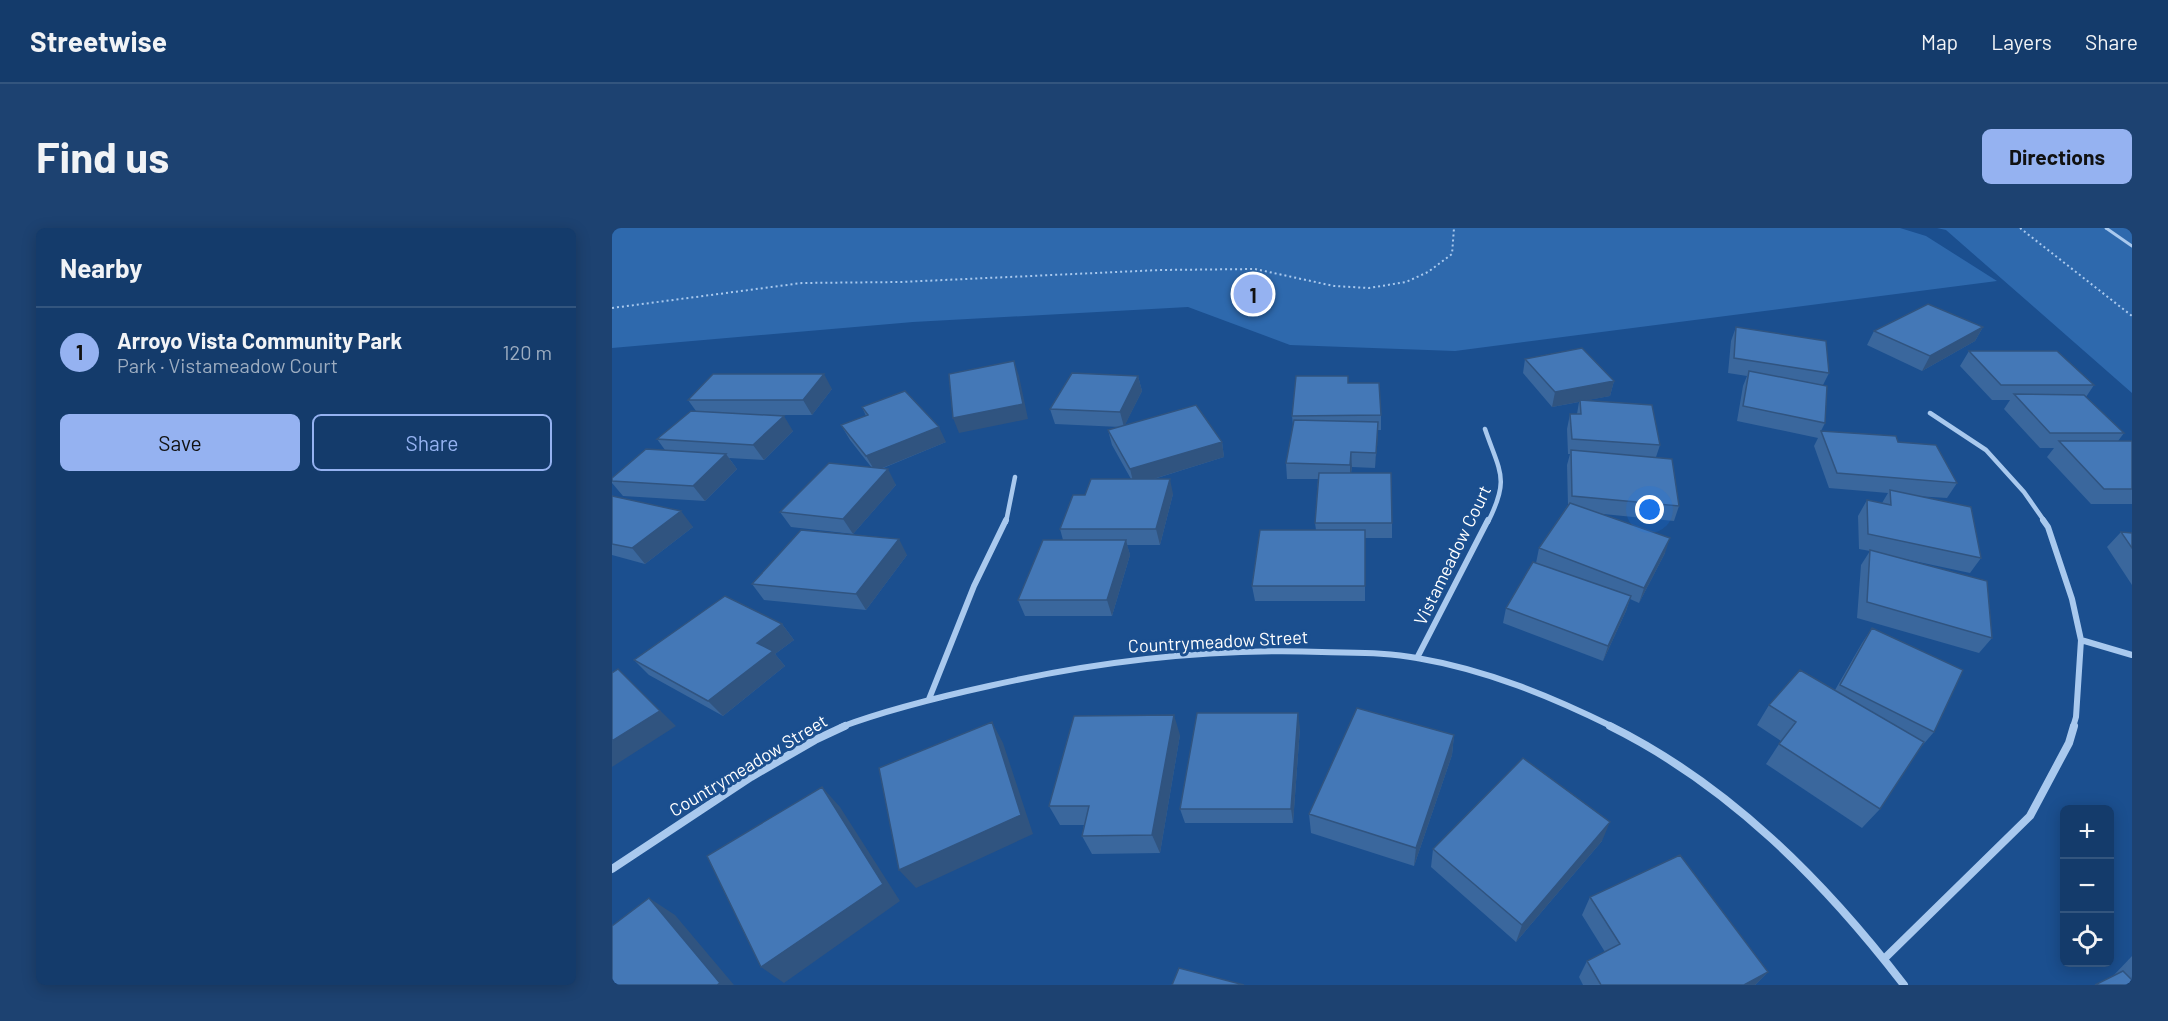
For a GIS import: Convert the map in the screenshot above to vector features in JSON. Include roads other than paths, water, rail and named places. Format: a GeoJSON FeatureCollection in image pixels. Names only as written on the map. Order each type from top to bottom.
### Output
{"type":"FeatureCollection","features":[{"type":"Feature","properties":{"kind":"street"},"geometry":{"type":"LineString","coordinates":[[1885,958],[2030,816],[2068,743],[2076,717],[2081,640],[2072,598],[2048,527],[2024,492],[1986,450],[1930,413]]}},
{"type":"Feature","properties":{"kind":"street","name":"Vistameadow Court"},"geometry":{"type":"LineString","coordinates":[[1417,658],[1500,498],[1503,481],[1485,429]]}},
{"type":"Feature","properties":{"kind":"street"},"geometry":{"type":"LineString","coordinates":[[929,699],[974,586],[1006,521],[1016,477]]}},
{"type":"Feature","properties":{"kind":"street"},"geometry":{"type":"LineString","coordinates":[[2081,640],[2132,654]]}},
{"type":"Feature","properties":{"kind":"street","name":"Countrymeadow Street"},"geometry":{"type":"LineString","coordinates":[[612,869],[742,782],[794,752],[840,728],[929,699],[1103,662],[1206,652],[1305,650],[1417,658],[1496,677],[1594,715],[1626,732],[1711,789],[1759,827],[1821,885],[1885,958],[1904,985]]}},
{"type":"Feature","properties":{"kind":"lane"},"geometry":{"type":"LineString","coordinates":[[2106,228],[2132,246]]}},
{"type":"Feature","properties":{"kind":"place","name":"Arroyo Vista Community Park"},"geometry":{"type":"Point","coordinates":[1253,294]}}]}
